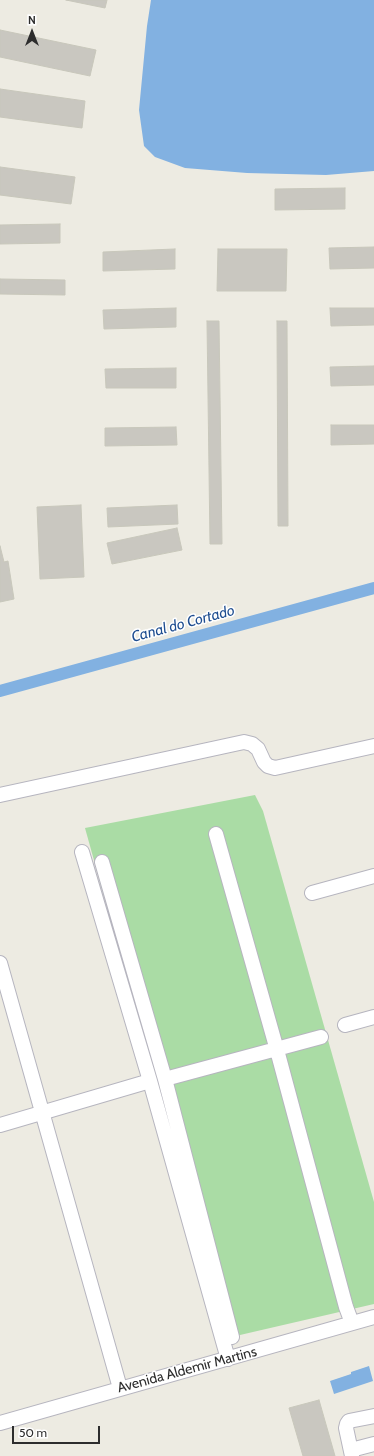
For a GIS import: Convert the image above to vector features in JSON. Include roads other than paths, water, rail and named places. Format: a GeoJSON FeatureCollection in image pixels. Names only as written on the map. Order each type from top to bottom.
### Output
{"type":"FeatureCollection","features":[{"type":"Feature","properties":{"kind":"street"},"geometry":{"type":"LineString","coordinates":[[0,795],[244,742],[252,744],[258,750],[264,762],[268,766],[275,768],[374,746]]}},
{"type":"Feature","properties":{"kind":"street"},"geometry":{"type":"LineString","coordinates":[[216,834],[277,1050],[344,1299],[352,1323]]}},
{"type":"Feature","properties":{"kind":"street"},"geometry":{"type":"LineString","coordinates":[[82,852],[150,1080],[228,1359]]}},
{"type":"Feature","properties":{"kind":"street"},"geometry":{"type":"LineString","coordinates":[[102,862],[165,1079],[232,1337]]}},
{"type":"Feature","properties":{"kind":"street"},"geometry":{"type":"LineString","coordinates":[[312,893],[374,876]]}},
{"type":"Feature","properties":{"kind":"street"},"geometry":{"type":"LineString","coordinates":[[0,962],[120,1388]]}},
{"type":"Feature","properties":{"kind":"street"},"geometry":{"type":"LineString","coordinates":[[345,1025],[374,1017]]}},
{"type":"Feature","properties":{"kind":"street"},"geometry":{"type":"LineString","coordinates":[[165,1079],[321,1038]]}},
{"type":"Feature","properties":{"kind":"street"},"geometry":{"type":"LineString","coordinates":[[0,1125],[150,1080]]}},
{"type":"Feature","properties":{"kind":"street","name":"Avenida Aldemir Martins"},"geometry":{"type":"LineString","coordinates":[[0,1423],[374,1317]]}},
{"type":"Feature","properties":{"kind":"street"},"geometry":{"type":"LineString","coordinates":[[374,1416],[349,1420],[346,1428],[352,1453],[374,1444]]}},
{"type":"Feature","properties":{"kind":"water"},"geometry":{"type":"Polygon","coordinates":[[[151,0],[374,0],[374,171],[326,175],[247,173],[185,168],[155,157],[144,146],[139,110],[151,0]]]}},
{"type":"Feature","properties":{"kind":"water"},"geometry":{"type":"Polygon","coordinates":[[[369,1366],[373,1381],[334,1394],[330,1381],[369,1366]]]}},
{"type":"Feature","properties":{"kind":"waterway","name":"Canal do Cortado"},"geometry":{"type":"LineString","coordinates":[[0,691],[374,588]]}}]}
